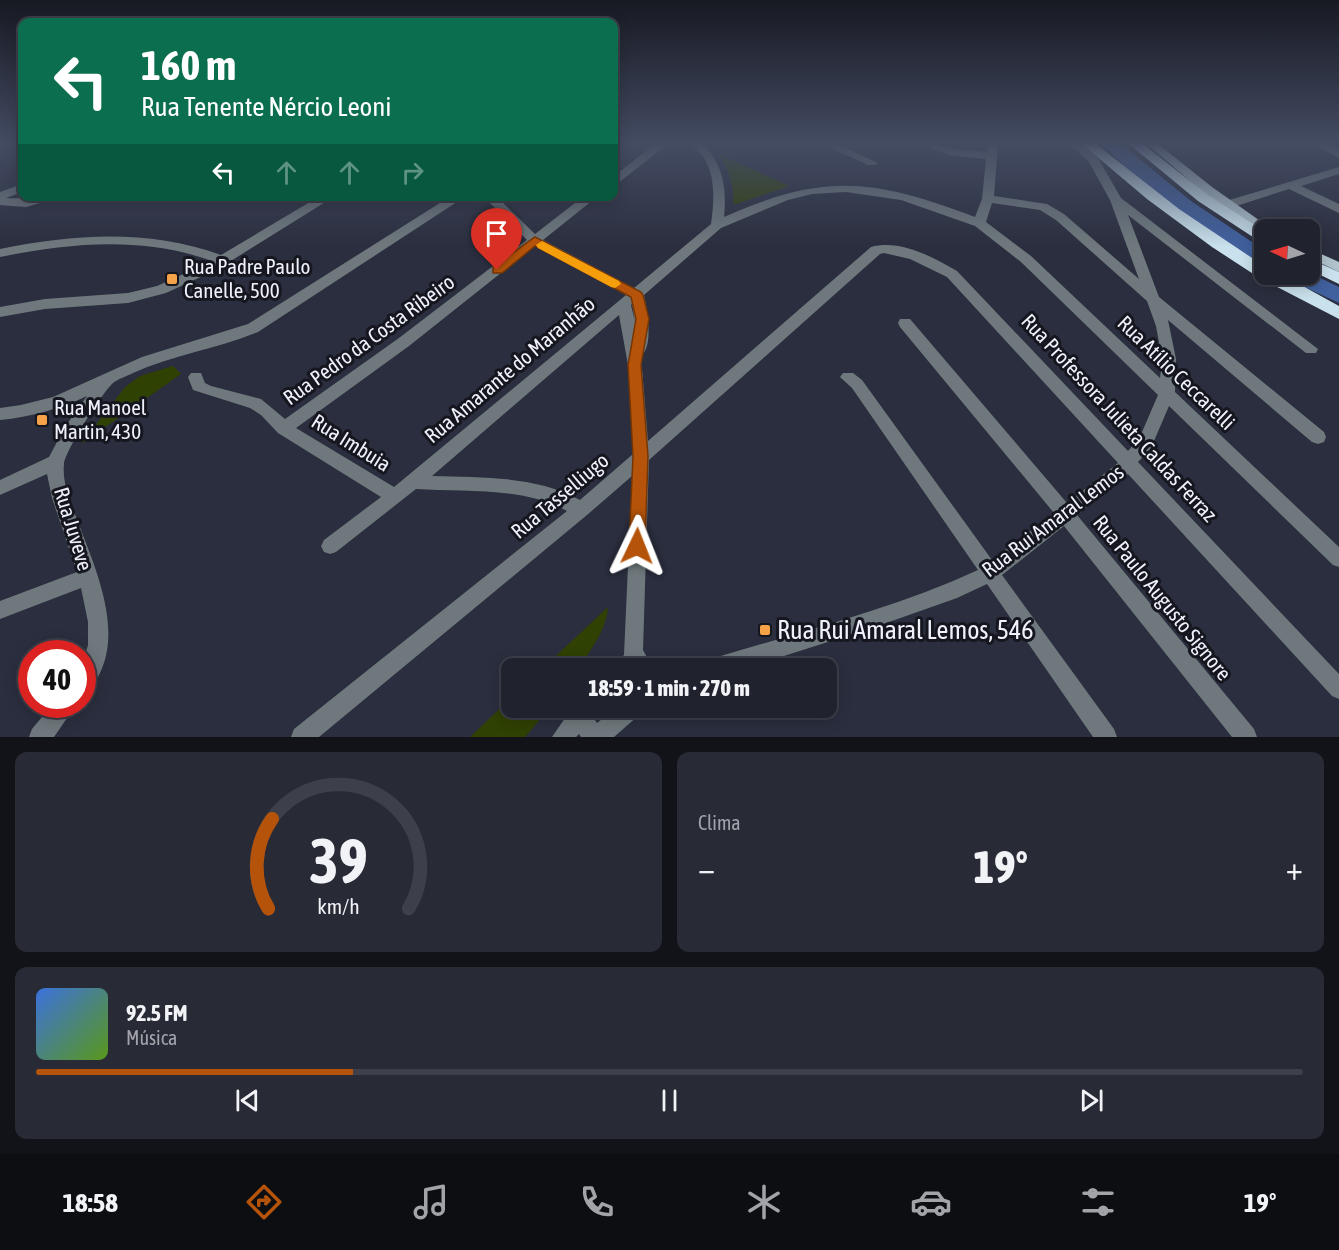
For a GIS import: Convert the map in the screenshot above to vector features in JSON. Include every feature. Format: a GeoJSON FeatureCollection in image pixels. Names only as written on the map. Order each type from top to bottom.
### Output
{"type":"FeatureCollection","features":[{"type":"Feature","properties":{"kind":"highway"},"geometry":{"type":"LineString","coordinates":[[1128,178],[1210,241],[1254,267]]}},
{"type":"Feature","properties":{"kind":"highway"},"geometry":{"type":"LineString","coordinates":[[1178,178],[1203,198],[1254,231]]}},
{"type":"Feature","properties":{"kind":"highway"},"geometry":{"type":"LineString","coordinates":[[1320,269],[1339,279]]}},
{"type":"Feature","properties":{"kind":"highway"},"geometry":{"type":"LineString","coordinates":[[1287,285],[1339,313]]}},
{"type":"Feature","properties":{"kind":"main road"},"geometry":{"type":"LineString","coordinates":[[1194,178],[1254,221]]}},
{"type":"Feature","properties":{"kind":"main road"},"geometry":{"type":"LineString","coordinates":[[1320,258],[1339,268]]}},
{"type":"Feature","properties":{"kind":"street"},"geometry":{"type":"LineString","coordinates":[[717,178],[720,202],[717,225]]}},
{"type":"Feature","properties":{"kind":"street"},"geometry":{"type":"LineString","coordinates":[[979,223],[988,199],[990,178]]}},
{"type":"Feature","properties":{"kind":"street","name":"Rua Rui Amaral Lemos"},"geometry":{"type":"LineString","coordinates":[[746,658],[875,618],[957,589],[989,574],[1129,462],[1145,443],[1167,392],[1169,359],[1163,326],[1116,200],[1104,178]]}},
{"type":"Feature","properties":{"kind":"street"},"geometry":{"type":"LineString","coordinates":[[1230,204],[1312,178]]}},
{"type":"Feature","properties":{"kind":"street"},"geometry":{"type":"LineString","coordinates":[[1290,185],[1339,209]]}},
{"type":"Feature","properties":{"kind":"street","name":"Rua Atílio Ceccarelli"},"geometry":{"type":"LineString","coordinates":[[717,225],[755,208],[791,196],[844,188],[899,197],[979,223],[1026,259],[1339,559]]}},
{"type":"Feature","properties":{"kind":"street"},"geometry":{"type":"LineString","coordinates":[[0,196],[18,189]]}},
{"type":"Feature","properties":{"kind":"street"},"geometry":{"type":"LineString","coordinates":[[988,199],[1047,208],[1060,217],[1318,437]]}},
{"type":"Feature","properties":{"kind":"street"},"geometry":{"type":"LineString","coordinates":[[1116,200],[1311,349]]}},
{"type":"Feature","properties":{"kind":"street"},"geometry":{"type":"LineString","coordinates":[[0,201],[26,203],[35,201]]}},
{"type":"Feature","properties":{"kind":"street"},"geometry":{"type":"LineString","coordinates":[[0,312],[45,304],[128,298],[161,290],[222,260],[321,201]]}},
{"type":"Feature","properties":{"kind":"street"},"geometry":{"type":"LineString","coordinates":[[0,414],[39,408],[73,398],[148,360],[234,337],[253,328],[452,201]]}},
{"type":"Feature","properties":{"kind":"street"},"geometry":{"type":"LineString","coordinates":[[494,201],[535,241],[597,275],[631,299],[641,456],[634,658]]}},
{"type":"Feature","properties":{"kind":"street","name":"Rua Pedro da Costa Ribeiro"},"geometry":{"type":"LineString","coordinates":[[284,428],[404,342],[586,201]]}},
{"type":"Feature","properties":{"kind":"street","name":"Rua Amarante do Maranhão"},"geometry":{"type":"LineString","coordinates":[[330,546],[413,482],[717,225]]}},
{"type":"Feature","properties":{"kind":"street"},"geometry":{"type":"LineString","coordinates":[[0,253],[86,240],[129,240],[163,243],[208,254],[222,260]]}},
{"type":"Feature","properties":{"kind":"street","name":"Rua Professora Julieta Caldas Ferraz"},"geometry":{"type":"LineString","coordinates":[[841,281],[876,250],[882,248],[944,269],[995,319],[1339,689]]}},
{"type":"Feature","properties":{"kind":"street","name":"Rua Tasselliugo"},"geometry":{"type":"LineString","coordinates":[[302,737],[581,510],[841,281]]}},
{"type":"Feature","properties":{"kind":"street","name":"Rua Paulo Augusto Signore"},"geometry":{"type":"LineString","coordinates":[[905,322],[1246,737]]}},
{"type":"Feature","properties":{"kind":"street","name":"Rua Imbuia"},"geometry":{"type":"LineString","coordinates":[[196,377],[198,386],[211,393],[244,400],[262,408],[284,428],[368,478],[393,496]]}},
{"type":"Feature","properties":{"kind":"street"},"geometry":{"type":"LineString","coordinates":[[848,377],[863,393],[1106,737]]}},
{"type":"Feature","properties":{"kind":"street","name":"Rua Juveve"},"geometry":{"type":"LineString","coordinates":[[96,656],[99,650],[98,620],[87,577],[60,495],[55,462],[64,444],[105,382]]}},
{"type":"Feature","properties":{"kind":"street"},"geometry":{"type":"LineString","coordinates":[[0,488],[55,462]]}},
{"type":"Feature","properties":{"kind":"street","name":"Rua Imbuia"},"geometry":{"type":"LineString","coordinates":[[413,482],[525,488],[556,496],[581,510]]}},
{"type":"Feature","properties":{"kind":"street"},"geometry":{"type":"LineString","coordinates":[[0,610],[87,577]]}},
{"type":"Feature","properties":{"kind":"street"},"geometry":{"type":"LineString","coordinates":[[40,737],[55,718]]}},
{"type":"Feature","properties":{"kind":"street"},"geometry":{"type":"LineString","coordinates":[[563,737],[577,718]]}},
{"type":"Feature","properties":{"kind":"street"},"geometry":{"type":"LineString","coordinates":[[585,718],[596,737],[620,718]]}},
{"type":"Feature","properties":{"kind":"green space"},"geometry":{"type":"Polygon","coordinates":[[[730,178],[772,178],[789,186],[733,205],[730,178]]]}},
{"type":"Feature","properties":{"kind":"green space"},"geometry":{"type":"Polygon","coordinates":[[[173,366],[181,374],[81,444],[125,387],[140,376],[173,366]]]}},
{"type":"Feature","properties":{"kind":"green space"},"geometry":{"type":"Polygon","coordinates":[[[608,607],[601,632],[586,658],[554,658],[608,607]]]}},
{"type":"Feature","properties":{"kind":"green space"},"geometry":{"type":"Polygon","coordinates":[[[501,708],[501,718],[541,718],[525,737],[470,737],[501,708]]]}},
{"type":"Feature","properties":{"kind":"waterway"},"geometry":{"type":"LineString","coordinates":[[1152,178],[1204,219],[1254,252]]}},
{"type":"Feature","properties":{"kind":"waterway"},"geometry":{"type":"LineString","coordinates":[[1316,285],[1339,296]]}},
{"type":"Feature","properties":{"kind":"slow traffic"},"geometry":{"type":"LineString","coordinates":[[542,245],[615,284]]}},
{"type":"Feature","properties":{"kind":"place","name":"Rua Padre Paulo Canelle, 500"},"geometry":{"type":"Point","coordinates":[172,279]}},
{"type":"Feature","properties":{"kind":"place","name":"Rua Manoel Martin, 430"},"geometry":{"type":"Point","coordinates":[42,420]}},
{"type":"Feature","properties":{"kind":"place","name":"Rua Rui Amaral Lemos, 546"},"geometry":{"type":"Point","coordinates":[765,630]}},
{"type":"Feature","properties":{"kind":"route"},"geometry":{"type":"LineString","coordinates":[[497,270],[535,241],[637,295],[642,311],[642,332],[635,365],[641,456],[637,546]]}}]}
